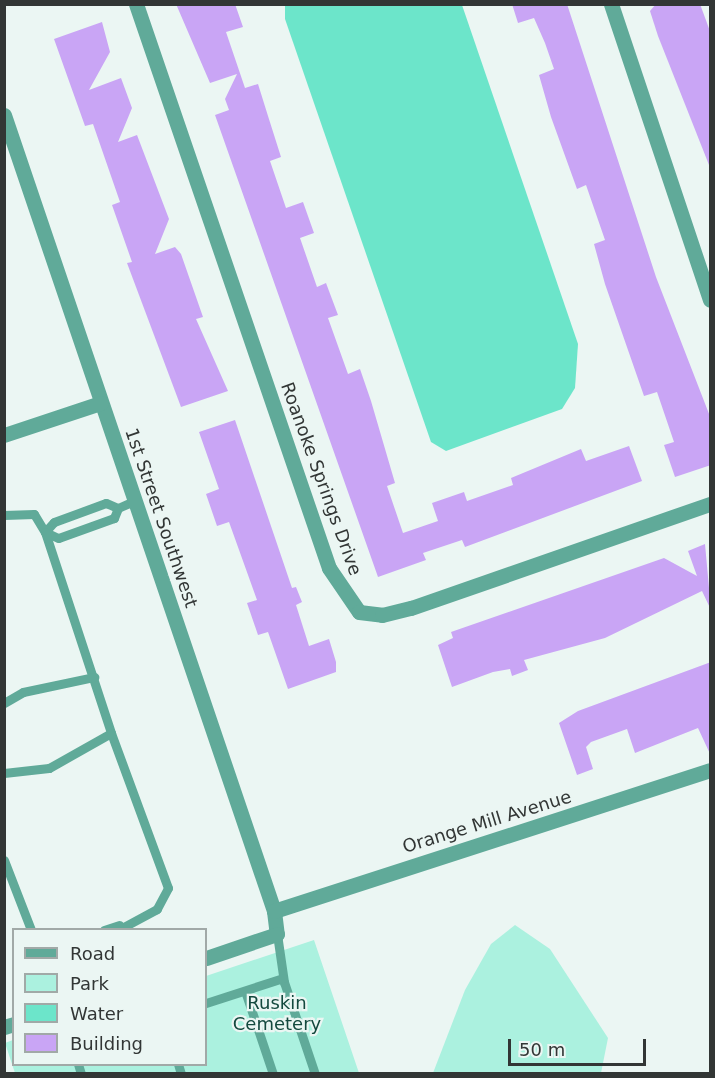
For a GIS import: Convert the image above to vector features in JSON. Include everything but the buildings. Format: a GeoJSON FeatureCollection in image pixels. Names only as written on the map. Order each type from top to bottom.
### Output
{"type":"FeatureCollection","features":[{"type":"Feature","properties":{"kind":"street","name":"Roanoke Springs Drive"},"geometry":{"type":"LineString","coordinates":[[136,4],[329,568],[359,612],[382,615],[411,608],[711,504]]}},
{"type":"Feature","properties":{"kind":"street"},"geometry":{"type":"LineString","coordinates":[[611,4],[711,300]]}},
{"type":"Feature","properties":{"kind":"street","name":"1st Street Southwest"},"geometry":{"type":"LineString","coordinates":[[4,116],[274,910],[277,934]]}},
{"type":"Feature","properties":{"kind":"street"},"geometry":{"type":"LineString","coordinates":[[4,435],[101,403]]}},
{"type":"Feature","properties":{"kind":"street","name":"Orange Mill Avenue"},"geometry":{"type":"LineString","coordinates":[[274,910],[711,770]]}},
{"type":"Feature","properties":{"kind":"street"},"geometry":{"type":"LineString","coordinates":[[207,958],[277,934]]}},
{"type":"Feature","properties":{"kind":"lane"},"geometry":{"type":"LineString","coordinates":[[45,532],[58,538],[114,518],[118,508],[134,501]]}},
{"type":"Feature","properties":{"kind":"lane"},"geometry":{"type":"LineString","coordinates":[[45,532],[54,522],[106,503],[118,508]]}},
{"type":"Feature","properties":{"kind":"lane"},"geometry":{"type":"LineString","coordinates":[[4,514],[34,514],[45,532],[111,733],[168,888],[157,909],[118,927]]}},
{"type":"Feature","properties":{"kind":"lane"},"geometry":{"type":"LineString","coordinates":[[4,703],[22,692],[94,677]]}},
{"type":"Feature","properties":{"kind":"lane"},"geometry":{"type":"LineString","coordinates":[[4,773],[49,768],[111,733]]}},
{"type":"Feature","properties":{"kind":"lane"},"geometry":{"type":"LineString","coordinates":[[4,860],[30,928]]}},
{"type":"Feature","properties":{"kind":"lane"},"geometry":{"type":"LineString","coordinates":[[277,934],[284,978],[315,1074]]}},
{"type":"Feature","properties":{"kind":"lane"},"geometry":{"type":"LineString","coordinates":[[207,1003],[284,978]]}},
{"type":"Feature","properties":{"kind":"lane"},"geometry":{"type":"LineString","coordinates":[[245,990],[273,1074]]}},
{"type":"Feature","properties":{"kind":"green space"},"geometry":{"type":"Polygon","coordinates":[[[515,925],[550,949],[608,1038],[601,1073],[433,1073],[465,990],[491,944],[515,925]]]}},
{"type":"Feature","properties":{"kind":"green space","name":"Ruskin Cemetery"},"geometry":{"type":"Polygon","coordinates":[[[314,940],[359,1073],[15,1073],[13,1066],[207,1066],[207,976],[314,940]]]}},
{"type":"Feature","properties":{"kind":"green space","name":"Ruskin Cemetery"},"geometry":{"type":"Polygon","coordinates":[[[12,1040],[12,1064],[5,1043],[12,1040]]]}},
{"type":"Feature","properties":{"kind":"water"},"geometry":{"type":"Polygon","coordinates":[[[285,5],[462,5],[578,344],[575,388],[562,409],[446,451],[431,442],[285,19],[285,5]]]}}]}
